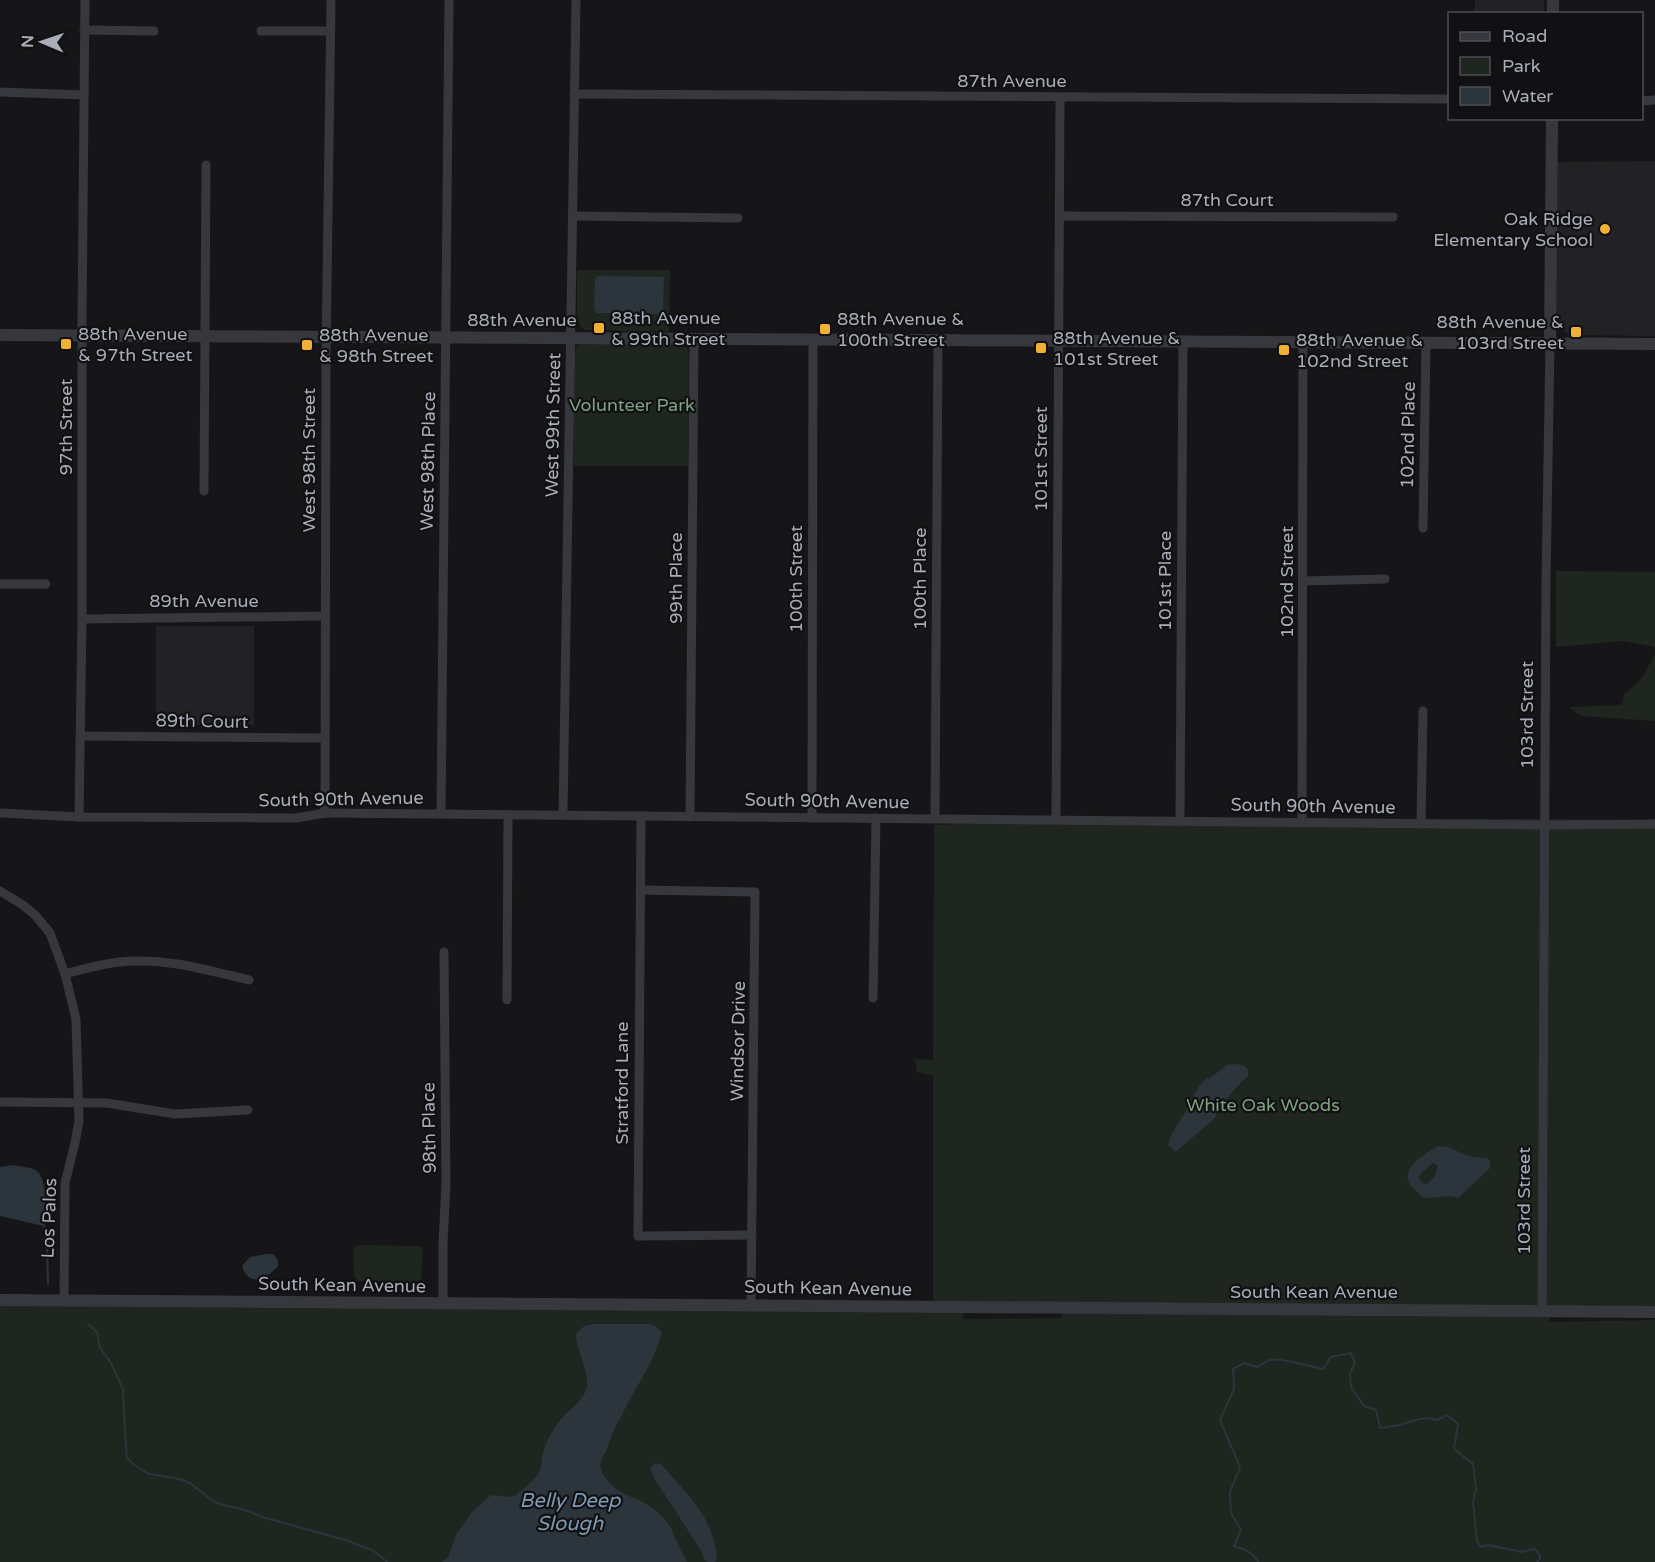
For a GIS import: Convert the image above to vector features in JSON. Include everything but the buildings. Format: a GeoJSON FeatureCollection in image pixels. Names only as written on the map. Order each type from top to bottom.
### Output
{"type":"FeatureCollection","features":[{"type":"Feature","properties":{"kind":"street","name":"97th Street"},"geometry":{"type":"LineString","coordinates":[[79,817],[85,0]]}},
{"type":"Feature","properties":{"kind":"street","name":"West 98th Street"},"geometry":{"type":"LineString","coordinates":[[325,813],[326,337],[331,0]]}},
{"type":"Feature","properties":{"kind":"street","name":"West 98th Place"},"geometry":{"type":"LineString","coordinates":[[441,814],[449,0]]}},
{"type":"Feature","properties":{"kind":"street","name":"West 99th Street"},"geometry":{"type":"LineString","coordinates":[[563,815],[576,0]]}},
{"type":"Feature","properties":{"kind":"street"},"geometry":{"type":"LineString","coordinates":[[84,30],[154,31]]}},
{"type":"Feature","properties":{"kind":"street"},"geometry":{"type":"LineString","coordinates":[[261,31],[330,32]]}},
{"type":"Feature","properties":{"kind":"street"},"geometry":{"type":"LineString","coordinates":[[0,92],[84,94]]}},
{"type":"Feature","properties":{"kind":"street","name":"87th Avenue"},"geometry":{"type":"LineString","coordinates":[[574,94],[1448,99]]}},
{"type":"Feature","properties":{"kind":"street","name":"101st Street"},"geometry":{"type":"LineString","coordinates":[[1056,820],[1060,98]]}},
{"type":"Feature","properties":{"kind":"street","name":"103rd Street"},"geometry":{"type":"LineString","coordinates":[[1542,1312],[1546,581],[1552,120]]}},
{"type":"Feature","properties":{"kind":"street"},"geometry":{"type":"LineString","coordinates":[[204,491],[206,165]]}},
{"type":"Feature","properties":{"kind":"street"},"geometry":{"type":"LineString","coordinates":[[572,216],[738,218]]}},
{"type":"Feature","properties":{"kind":"street","name":"87th Court"},"geometry":{"type":"LineString","coordinates":[[1060,216],[1393,217]]}},
{"type":"Feature","properties":{"kind":"street","name":"88th Avenue"},"geometry":{"type":"LineString","coordinates":[[0,335],[1655,344]]}},
{"type":"Feature","properties":{"kind":"street","name":"99th Place"},"geometry":{"type":"LineString","coordinates":[[690,817],[694,339]]}},
{"type":"Feature","properties":{"kind":"street","name":"100th Street"},"geometry":{"type":"LineString","coordinates":[[812,818],[813,339]]}},
{"type":"Feature","properties":{"kind":"street","name":"100th Place"},"geometry":{"type":"LineString","coordinates":[[935,819],[938,340]]}},
{"type":"Feature","properties":{"kind":"street","name":"101st Place"},"geometry":{"type":"LineString","coordinates":[[1180,821],[1183,342]]}},
{"type":"Feature","properties":{"kind":"street","name":"102nd Street"},"geometry":{"type":"LineString","coordinates":[[1302,823],[1303,342]]}},
{"type":"Feature","properties":{"kind":"street","name":"102nd Place"},"geometry":{"type":"LineString","coordinates":[[1423,528],[1426,343]]}},
{"type":"Feature","properties":{"kind":"street"},"geometry":{"type":"LineString","coordinates":[[1303,580],[1384,579]]}},
{"type":"Feature","properties":{"kind":"street"},"geometry":{"type":"LineString","coordinates":[[0,584],[46,585]]}},
{"type":"Feature","properties":{"kind":"street","name":"89th Avenue"},"geometry":{"type":"LineString","coordinates":[[82,619],[326,616]]}},
{"type":"Feature","properties":{"kind":"street"},"geometry":{"type":"LineString","coordinates":[[1421,824],[1423,711]]}},
{"type":"Feature","properties":{"kind":"street","name":"89th Court"},"geometry":{"type":"LineString","coordinates":[[80,736],[324,738]]}},
{"type":"Feature","properties":{"kind":"street","name":"South 90th Avenue"},"geometry":{"type":"LineString","coordinates":[[0,813],[79,817],[296,818],[325,813],[1421,824],[1655,824]]}},
{"type":"Feature","properties":{"kind":"street"},"geometry":{"type":"LineString","coordinates":[[507,1000],[508,815]]}},
{"type":"Feature","properties":{"kind":"street","name":"Stratford Lane"},"geometry":{"type":"LineString","coordinates":[[641,816],[638,1236],[752,1235]]}},
{"type":"Feature","properties":{"kind":"street"},"geometry":{"type":"LineString","coordinates":[[873,998],[876,818]]}},
{"type":"Feature","properties":{"kind":"street","name":"Windsor Drive"},"geometry":{"type":"LineString","coordinates":[[640,890],[755,892],[751,1305]]}},
{"type":"Feature","properties":{"kind":"street","name":"Los Palos"},"geometry":{"type":"LineString","coordinates":[[0,891],[23,904],[43,923],[65,974],[76,1019],[78,1131],[65,1183],[64,1300]]}},
{"type":"Feature","properties":{"kind":"street","name":"98th Place"},"geometry":{"type":"LineString","coordinates":[[443,1304],[446,1184],[444,952]]}},
{"type":"Feature","properties":{"kind":"street"},"geometry":{"type":"LineString","coordinates":[[65,974],[108,963],[140,961],[177,963],[249,980]]}},
{"type":"Feature","properties":{"kind":"street"},"geometry":{"type":"LineString","coordinates":[[0,1102],[119,1104],[175,1114],[248,1110]]}},
{"type":"Feature","properties":{"kind":"street","name":"South Kean Avenue"},"geometry":{"type":"LineString","coordinates":[[0,1300],[1655,1312]]}},
{"type":"Feature","properties":{"kind":"shaded area"},"geometry":{"type":"Polygon","coordinates":[[[1475,0],[1544,0],[1544,12],[1475,12],[1475,0]]]}},
{"type":"Feature","properties":{"kind":"shaded area","name":"Oak Ridge Elementary School"},"geometry":{"type":"Polygon","coordinates":[[[1655,161],[1655,336],[1569,335],[1560,328],[1557,322],[1555,296],[1556,162],[1655,161]]]}},
{"type":"Feature","properties":{"kind":"shaded area"},"geometry":{"type":"Polygon","coordinates":[[[156,626],[254,626],[254,725],[156,725],[156,626]]]}},
{"type":"Feature","properties":{"kind":"green space"},"geometry":{"type":"Polygon","coordinates":[[[577,270],[670,270],[669,332],[586,330],[581,327],[577,319],[577,270]]]}},
{"type":"Feature","properties":{"kind":"green space","name":"Volunteer Park"},"geometry":{"type":"Polygon","coordinates":[[[674,343],[687,348],[689,356],[688,466],[574,466],[574,356],[577,346],[580,344],[674,343]]]}},
{"type":"Feature","properties":{"kind":"green space"},"geometry":{"type":"Polygon","coordinates":[[[1556,571],[1655,572],[1655,647],[1623,641],[1556,647],[1556,571]]]}},
{"type":"Feature","properties":{"kind":"green space"},"geometry":{"type":"Polygon","coordinates":[[[1655,654],[1655,721],[1581,716],[1569,707],[1622,705],[1624,695],[1642,678],[1655,654]]]}},
{"type":"Feature","properties":{"kind":"green space","name":"White Oak Woods"},"geometry":{"type":"Polygon","coordinates":[[[1126,818],[1655,821],[1655,1313],[1549,1313],[1549,1322],[1655,1320],[1655,1562],[0,1562],[0,1300],[933,1309],[933,1076],[917,1072],[915,1059],[933,1060],[934,825],[1126,818]],[[963,1307],[963,1319],[1062,1318],[1062,1309],[963,1307]]]}},
{"type":"Feature","properties":{"kind":"green space"},"geometry":{"type":"Polygon","coordinates":[[[357,1245],[419,1246],[423,1249],[421,1280],[416,1282],[358,1281],[354,1276],[353,1249],[357,1245]]]}},
{"type":"Feature","properties":{"kind":"water"},"geometry":{"type":"Polygon","coordinates":[[[597,276],[664,277],[663,312],[658,314],[597,313],[594,308],[597,276]]]}},
{"type":"Feature","properties":{"kind":"water"},"geometry":{"type":"Polygon","coordinates":[[[1227,1065],[1243,1065],[1248,1070],[1248,1076],[1221,1106],[1215,1118],[1177,1151],[1174,1151],[1168,1145],[1169,1140],[1200,1086],[1207,1078],[1209,1079],[1227,1065]]]}},
{"type":"Feature","properties":{"kind":"water"},"geometry":{"type":"Polygon","coordinates":[[[1439,1146],[1449,1147],[1472,1157],[1487,1158],[1490,1161],[1490,1168],[1458,1198],[1452,1196],[1424,1198],[1411,1185],[1408,1175],[1413,1164],[1439,1146]],[[1433,1163],[1418,1177],[1427,1184],[1435,1176],[1438,1166],[1433,1163]]]}},
{"type":"Feature","properties":{"kind":"water"},"geometry":{"type":"Polygon","coordinates":[[[14,1165],[33,1169],[41,1176],[45,1195],[46,1221],[44,1226],[0,1216],[0,1167],[14,1165]]]}},
{"type":"Feature","properties":{"kind":"water"},"geometry":{"type":"Polygon","coordinates":[[[273,1254],[278,1260],[278,1266],[259,1279],[249,1277],[242,1266],[250,1257],[273,1254]]]}},
{"type":"Feature","properties":{"kind":"water","name":"Belly Deep Slough"},"geometry":{"type":"Polygon","coordinates":[[[649,1324],[656,1326],[662,1333],[649,1365],[614,1429],[602,1457],[601,1468],[605,1478],[613,1486],[647,1504],[664,1518],[673,1531],[687,1562],[442,1562],[448,1557],[456,1535],[472,1512],[491,1495],[511,1497],[516,1495],[532,1482],[539,1472],[544,1449],[552,1432],[560,1420],[585,1394],[587,1377],[576,1334],[584,1326],[649,1324]]]}},
{"type":"Feature","properties":{"kind":"water"},"geometry":{"type":"Polygon","coordinates":[[[655,1463],[661,1464],[690,1497],[705,1519],[715,1545],[717,1560],[715,1562],[707,1562],[703,1557],[654,1478],[650,1469],[655,1463]]]}},
{"type":"Feature","properties":{"kind":"waterway"},"geometry":{"type":"LineString","coordinates":[[44,1226],[47,1240],[48,1284]]}},
{"type":"Feature","properties":{"kind":"waterway"},"geometry":{"type":"LineString","coordinates":[[88,1324],[97,1332],[100,1348],[111,1363],[123,1389],[127,1458],[134,1465],[149,1474],[190,1483],[213,1501],[223,1505],[349,1541],[374,1551],[387,1562]]}},
{"type":"Feature","properties":{"kind":"waterway"},"geometry":{"type":"LineString","coordinates":[[1258,1562],[1251,1553],[1234,1546],[1241,1530],[1231,1513],[1230,1492],[1240,1467],[1220,1420],[1234,1389],[1233,1369],[1244,1363],[1257,1367],[1275,1359],[1323,1369],[1331,1357],[1351,1353],[1355,1363],[1350,1373],[1351,1387],[1364,1406],[1376,1410],[1380,1428],[1422,1419],[1436,1420],[1447,1415],[1458,1424],[1454,1449],[1473,1464],[1476,1489],[1473,1502],[1477,1541],[1481,1547],[1488,1545],[1522,1552],[1535,1549],[1540,1555],[1537,1562]]}},
{"type":"Feature","properties":{"kind":"place","name":"Oak Ridge Elementary School"},"geometry":{"type":"Point","coordinates":[1605,229]}},
{"type":"Feature","properties":{"kind":"place","name":"88th Avenue & 99th Street"},"geometry":{"type":"Point","coordinates":[599,328]}},
{"type":"Feature","properties":{"kind":"place","name":"88th Avenue & 100th Street"},"geometry":{"type":"Point","coordinates":[825,329]}},
{"type":"Feature","properties":{"kind":"place","name":"88th Avenue & 103rd Street"},"geometry":{"type":"Point","coordinates":[1576,332]}},
{"type":"Feature","properties":{"kind":"place","name":"88th Avenue & 97th Street"},"geometry":{"type":"Point","coordinates":[66,344]}},
{"type":"Feature","properties":{"kind":"place","name":"88th Avenue & 98th Street"},"geometry":{"type":"Point","coordinates":[307,345]}},
{"type":"Feature","properties":{"kind":"place","name":"88th Avenue & 101st Street"},"geometry":{"type":"Point","coordinates":[1041,348]}},
{"type":"Feature","properties":{"kind":"place","name":"88th Avenue & 102nd Street"},"geometry":{"type":"Point","coordinates":[1284,350]}}]}
